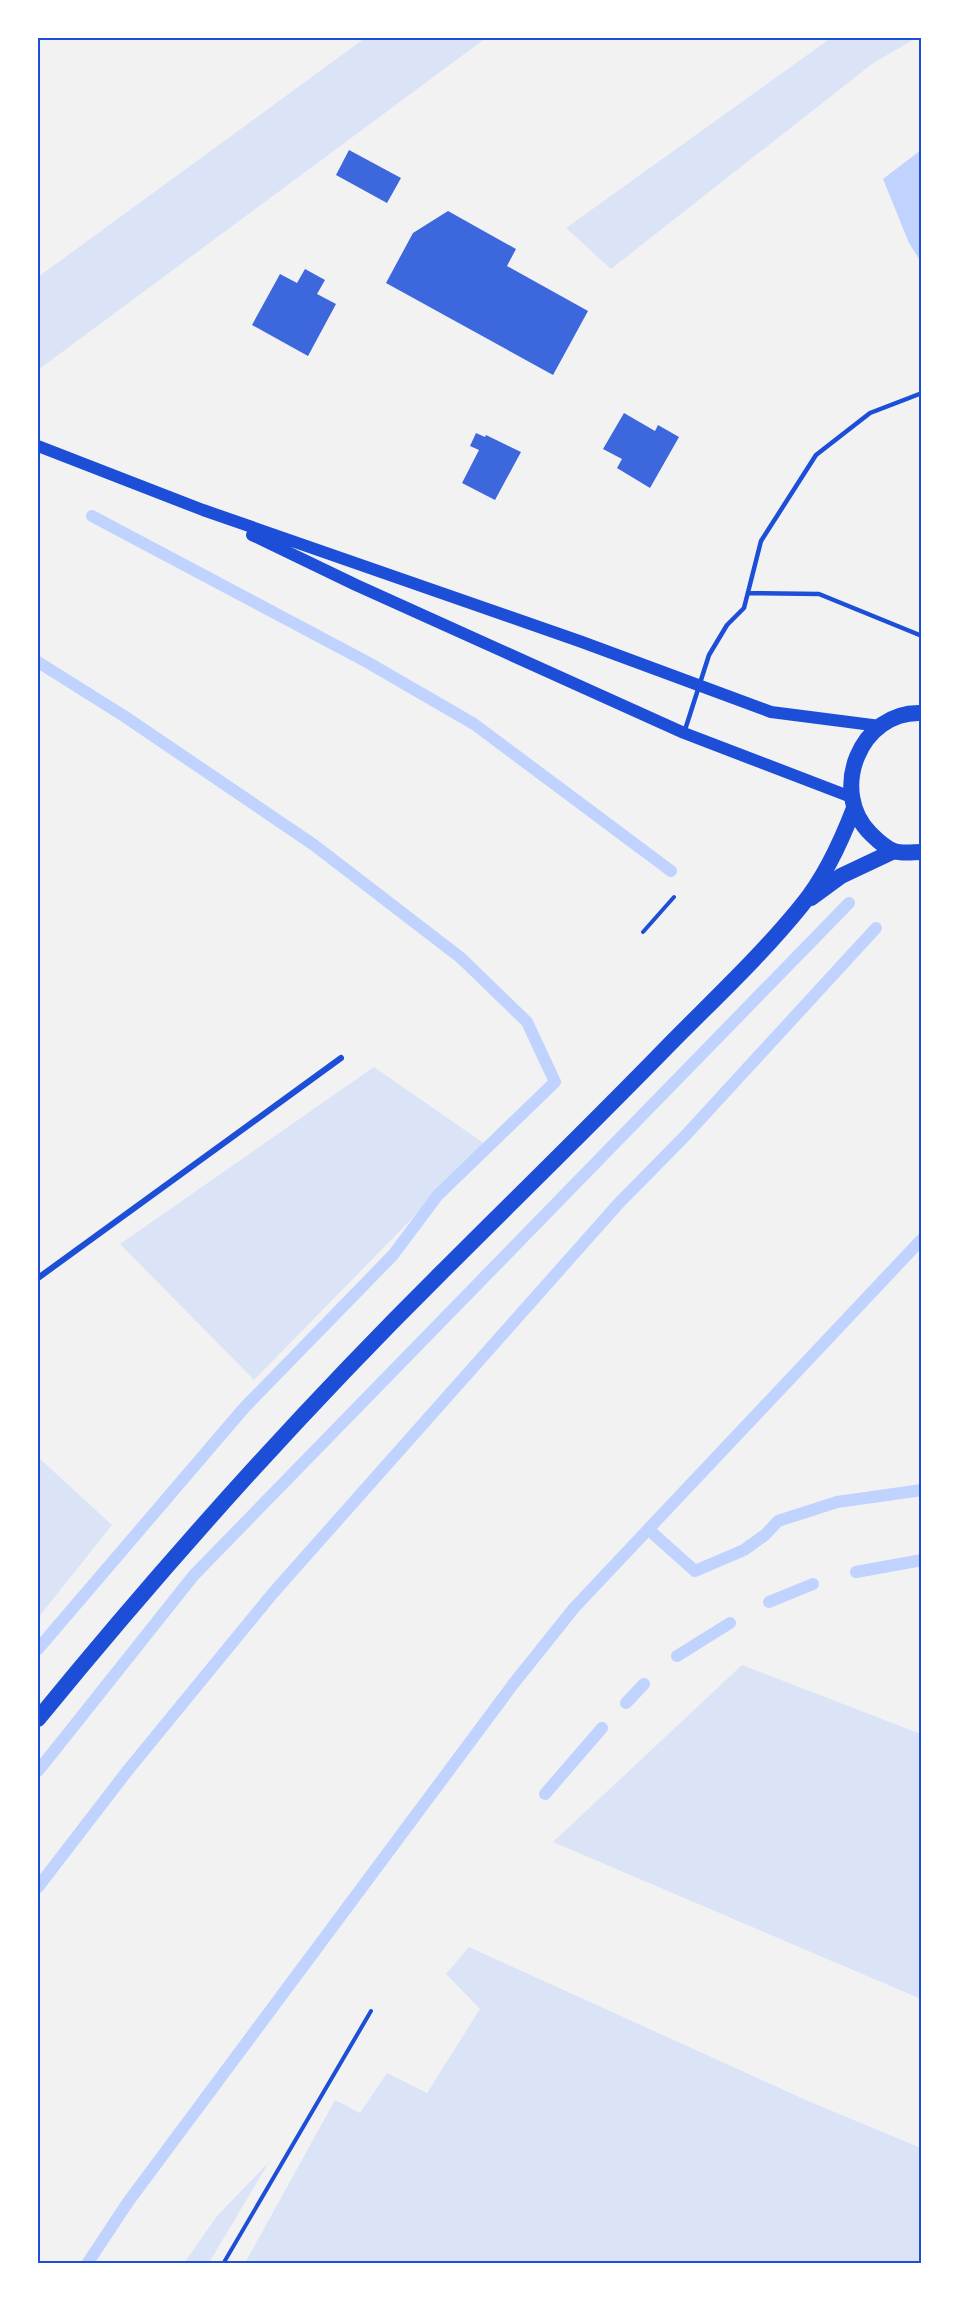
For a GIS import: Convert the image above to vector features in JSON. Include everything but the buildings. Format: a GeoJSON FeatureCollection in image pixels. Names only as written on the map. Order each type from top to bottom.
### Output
{"type":"FeatureCollection","features":[{"type":"Feature","properties":{"kind":"highway"},"geometry":{"type":"LineString","coordinates":[[894,851],[868,832],[860,821],[853,803],[851,777],[855,757],[866,740],[880,726],[897,717],[921,712]]}},
{"type":"Feature","properties":{"kind":"highway"},"geometry":{"type":"LineString","coordinates":[[38,1719],[253,1469],[436,1277],[537,1179],[747,965],[803,904],[832,858],[853,803]]}},
{"type":"Feature","properties":{"kind":"highway"},"geometry":{"type":"LineString","coordinates":[[803,904],[841,876],[894,851],[921,852]]}},
{"type":"Feature","properties":{"kind":"main road"},"geometry":{"type":"LineString","coordinates":[[38,446],[203,510],[698,684],[771,712],[880,726]]}},
{"type":"Feature","properties":{"kind":"main road"},"geometry":{"type":"LineString","coordinates":[[203,510],[356,585],[684,733],[853,803]]}},
{"type":"Feature","properties":{"kind":"street"},"geometry":{"type":"LineString","coordinates":[[38,1278],[341,1058]]}},
{"type":"Feature","properties":{"kind":"lane"},"geometry":{"type":"LineString","coordinates":[[684,733],[709,655],[727,625],[744,608],[761,541],[816,455],[870,413],[921,393]]}},
{"type":"Feature","properties":{"kind":"lane"},"geometry":{"type":"LineString","coordinates":[[748,593],[819,594],[921,636]]}},
{"type":"Feature","properties":{"kind":"path"},"geometry":{"type":"LineString","coordinates":[[643,932],[674,897]]}},
{"type":"Feature","properties":{"kind":"path"},"geometry":{"type":"LineString","coordinates":[[223,2264],[371,2011]]}},
{"type":"Feature","properties":{"kind":"shaded area"},"geometry":{"type":"Polygon","coordinates":[[[365,38],[486,38],[38,370],[38,277],[365,38]]]}},
{"type":"Feature","properties":{"kind":"shaded area"},"geometry":{"type":"Polygon","coordinates":[[[831,38],[916,38],[872,64],[611,269],[566,228],[831,38]]]}},
{"type":"Feature","properties":{"kind":"shaded area"},"geometry":{"type":"Polygon","coordinates":[[[374,1067],[485,1144],[254,1380],[120,1244],[374,1067]]]}},
{"type":"Feature","properties":{"kind":"shaded area"},"geometry":{"type":"Polygon","coordinates":[[[38,1457],[112,1525],[38,1618],[38,1457]]]}},
{"type":"Feature","properties":{"kind":"shaded area"},"geometry":{"type":"Polygon","coordinates":[[[742,1665],[921,1734],[921,1999],[553,1842],[742,1665]]]}},
{"type":"Feature","properties":{"kind":"shaded area"},"geometry":{"type":"Polygon","coordinates":[[[469,1947],[808,2101],[921,2148],[921,2263],[245,2263],[335,2100],[360,2113],[387,2073],[427,2093],[480,2009],[446,1974],[469,1947]]]}},
{"type":"Feature","properties":{"kind":"shaded area"},"geometry":{"type":"Polygon","coordinates":[[[269,2162],[209,2263],[184,2263],[217,2216],[269,2162]]]}},
{"type":"Feature","properties":{"kind":"water"},"geometry":{"type":"Polygon","coordinates":[[[921,150],[921,262],[909,243],[883,179],[921,150]]]}},
{"type":"Feature","properties":{"kind":"waterway"},"geometry":{"type":"LineString","coordinates":[[92,516],[367,662],[474,724],[671,871]]}},
{"type":"Feature","properties":{"kind":"waterway"},"geometry":{"type":"LineString","coordinates":[[38,662],[124,716],[314,845],[461,958],[527,1022],[555,1082],[438,1195],[393,1255],[244,1408],[38,1649]]}},
{"type":"Feature","properties":{"kind":"waterway"},"geometry":{"type":"LineString","coordinates":[[38,1771],[194,1575],[849,903]]}},
{"type":"Feature","properties":{"kind":"waterway"},"geometry":{"type":"LineString","coordinates":[[38,1887],[128,1770],[273,1593],[619,1203],[685,1136],[876,928]]}},
{"type":"Feature","properties":{"kind":"waterway"},"geometry":{"type":"LineString","coordinates":[[87,2264],[128,2202],[514,1683],[574,1608],[922,1239]]}},
{"type":"Feature","properties":{"kind":"waterway"},"geometry":{"type":"LineString","coordinates":[[649,1530],[695,1571],[744,1550],[765,1535],[778,1521],[837,1502],[922,1490]]}},
{"type":"Feature","properties":{"kind":"waterway"},"geometry":{"type":"LineString","coordinates":[[856,1572],[922,1560]]}},
{"type":"Feature","properties":{"kind":"waterway"},"geometry":{"type":"LineString","coordinates":[[769,1602],[813,1584]]}},
{"type":"Feature","properties":{"kind":"waterway"},"geometry":{"type":"LineString","coordinates":[[677,1656],[730,1623]]}},
{"type":"Feature","properties":{"kind":"waterway"},"geometry":{"type":"LineString","coordinates":[[626,1703],[644,1684]]}},
{"type":"Feature","properties":{"kind":"waterway"},"geometry":{"type":"LineString","coordinates":[[545,1794],[602,1728]]}}]}
